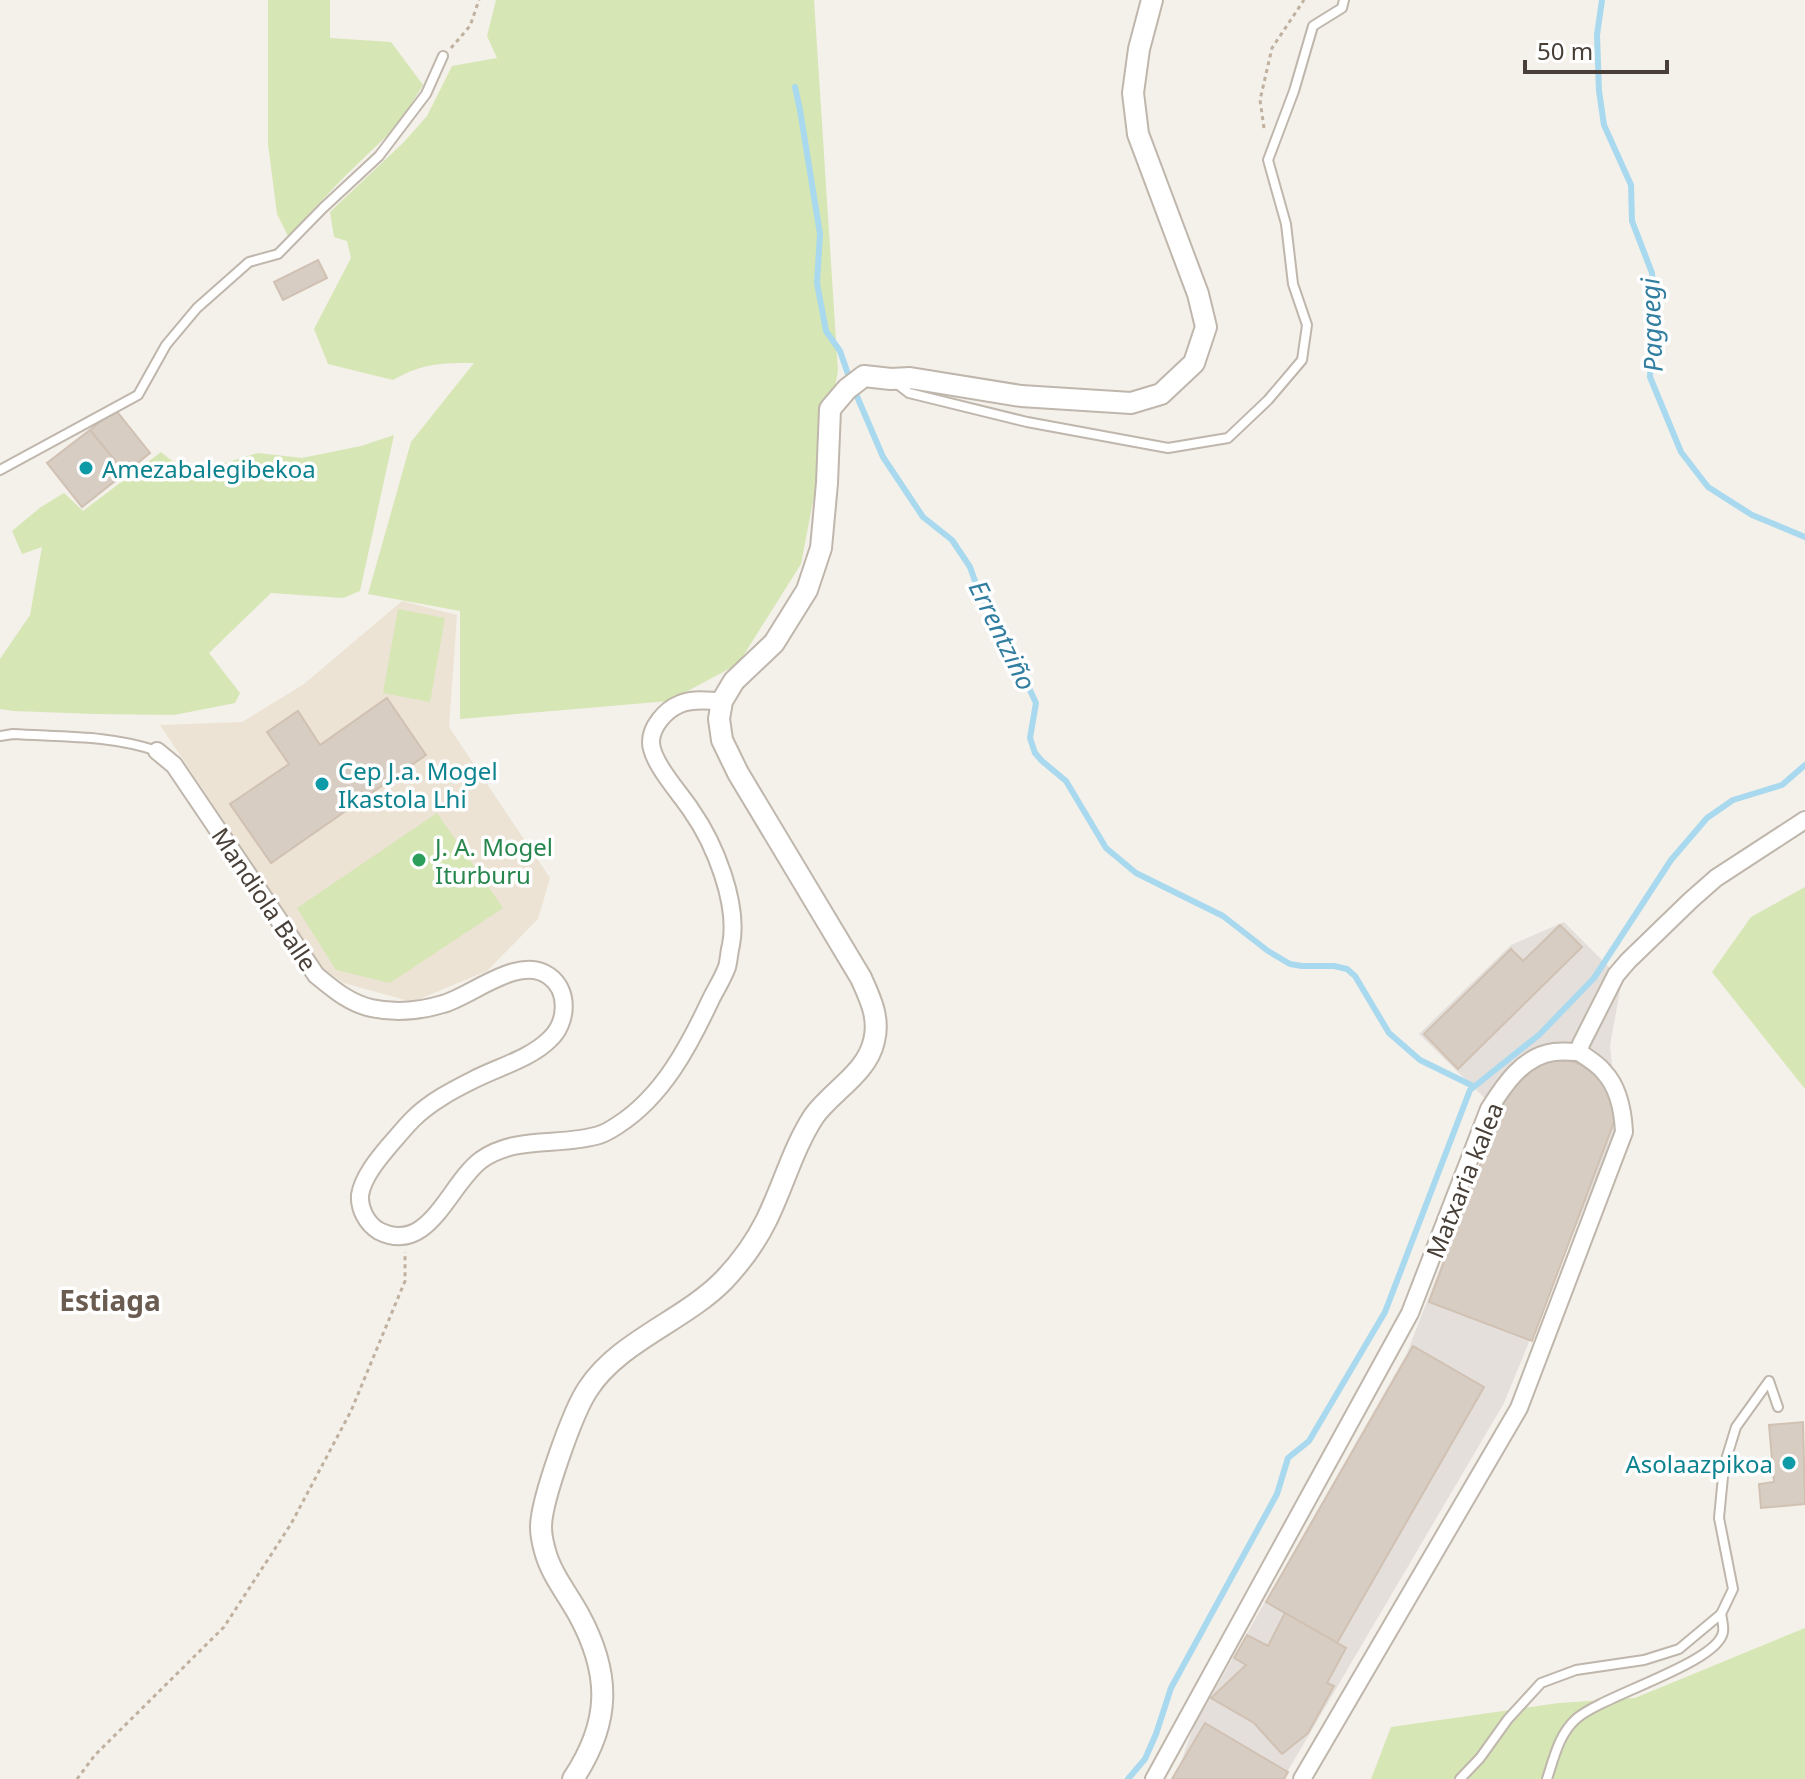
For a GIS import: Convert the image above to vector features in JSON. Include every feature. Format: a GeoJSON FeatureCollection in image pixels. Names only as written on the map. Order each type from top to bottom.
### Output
{"type":"FeatureCollection","features":[{"type":"Feature","properties":{"kind":"street"},"geometry":{"type":"LineString","coordinates":[[573,1779],[594,1741],[602,1711],[603,1680],[595,1649],[544,1550],[541,1527],[552,1482],[585,1393],[598,1374],[722,1282],[748,1252],[766,1221],[802,1138],[816,1114],[865,1063],[874,1043],[877,1021],[861,978],[738,773],[722,740],[719,719],[722,701],[734,681],[774,643],[807,590],[821,548],[830,409],[847,389],[864,376],[910,378],[1021,396],[1131,403],[1161,394],[1194,363],[1206,327],[1198,294],[1138,134],[1133,93],[1139,49],[1152,0]]}},
{"type":"Feature","properties":{"kind":"street"},"geometry":{"type":"LineString","coordinates":[[405,1236],[415,1234],[432,1221],[464,1176],[483,1159],[506,1147],[532,1142],[574,1141],[604,1134],[635,1114],[661,1085],[692,1040],[726,968],[733,933],[729,897],[715,854],[695,815],[655,758],[651,741],[656,725],[680,703],[722,701]]}},
{"type":"Feature","properties":{"kind":"street","name":"Mandiola Balle"},"geometry":{"type":"LineString","coordinates":[[157,751],[174,765],[316,975],[345,998],[369,1008],[405,1011],[442,1005],[505,974],[531,969],[550,976],[559,989],[565,1007],[561,1024],[551,1038],[533,1052],[438,1099],[414,1117],[379,1158],[364,1182],[360,1197],[363,1214],[374,1228],[389,1235],[405,1236]]}},
{"type":"Feature","properties":{"kind":"street"},"geometry":{"type":"LineString","coordinates":[[1302,1779],[1519,1408],[1624,1132],[1618,1095],[1605,1072],[1579,1052],[1616,975],[1716,878],[1805,820]]}},
{"type":"Feature","properties":{"kind":"street","name":"Matxaria kalea"},"geometry":{"type":"LineString","coordinates":[[1154,1779],[1410,1313],[1489,1109],[1505,1083],[1526,1063],[1550,1052],[1579,1052]]}},
{"type":"Feature","properties":{"kind":"lane"},"geometry":{"type":"LineString","coordinates":[[891,379],[909,393],[1098,437],[1168,448],[1228,438],[1268,400],[1302,360],[1307,325],[1293,284],[1286,224],[1268,160],[1294,91],[1313,26],[1342,8],[1344,0]]}},
{"type":"Feature","properties":{"kind":"lane"},"geometry":{"type":"LineString","coordinates":[[0,470],[138,395],[166,345],[197,308],[249,262],[278,254],[379,156],[426,94],[443,56]]}},
{"type":"Feature","properties":{"kind":"lane"},"geometry":{"type":"LineString","coordinates":[[0,736],[104,738],[157,751]]}},
{"type":"Feature","properties":{"kind":"lane"},"geometry":{"type":"LineString","coordinates":[[1460,1779],[1541,1683],[1576,1670],[1644,1660],[1679,1649],[1721,1614],[1733,1589],[1719,1518],[1724,1466],[1736,1427],[1769,1381],[1778,1407]]}},
{"type":"Feature","properties":{"kind":"lane"},"geometry":{"type":"LineString","coordinates":[[1547,1779],[1562,1736],[1578,1718],[1716,1647],[1723,1633],[1721,1614]]}},
{"type":"Feature","properties":{"kind":"path"},"geometry":{"type":"LineString","coordinates":[[443,56],[470,26],[479,0]]}},
{"type":"Feature","properties":{"kind":"path"},"geometry":{"type":"LineString","coordinates":[[1268,160],[1260,100],[1272,48],[1304,0]]}},
{"type":"Feature","properties":{"kind":"path"},"geometry":{"type":"LineString","coordinates":[[77,1779],[95,1755],[224,1627],[291,1524],[351,1411],[405,1281],[405,1236]]}},
{"type":"Feature","properties":{"kind":"shaded area","name":"J. A. Mogel Iturburu"},"geometry":{"type":"Polygon","coordinates":[[[402,601],[457,615],[449,727],[550,878],[538,919],[487,971],[412,1002],[344,983],[323,969],[160,725],[242,722],[304,684],[402,601]]]}},
{"type":"Feature","properties":{"kind":"shaded area"},"geometry":{"type":"Polygon","coordinates":[[[1564,922],[1622,980],[1610,1045],[1618,1125],[1504,1403],[1283,1779],[1175,1779],[1193,1728],[1407,1353],[1500,1113],[1419,1034],[1511,945],[1564,922]]]}},
{"type":"Feature","properties":{"kind":"green space"},"geometry":{"type":"Polygon","coordinates":[[[268,0],[330,0],[330,38],[391,42],[423,85],[398,125],[288,236],[277,214],[268,144],[268,0]]]}},
{"type":"Feature","properties":{"kind":"green space"},"geometry":{"type":"Polygon","coordinates":[[[496,0],[814,0],[838,371],[801,564],[738,664],[669,701],[460,719],[460,611],[368,594],[411,442],[474,363],[432,365],[393,380],[328,364],[314,329],[351,258],[347,241],[334,237],[330,212],[427,116],[452,66],[497,58],[487,36],[496,0]]]}},
{"type":"Feature","properties":{"kind":"green space"},"geometry":{"type":"Polygon","coordinates":[[[394,435],[360,591],[343,598],[271,593],[209,653],[240,693],[235,703],[174,715],[0,709],[0,659],[30,615],[42,547],[22,554],[12,531],[41,507],[64,493],[83,511],[161,452],[182,469],[216,466],[258,453],[302,458],[361,446],[394,435]]]}},
{"type":"Feature","properties":{"kind":"green space"},"geometry":{"type":"Polygon","coordinates":[[[398,609],[445,618],[430,702],[383,693],[398,609]]]}},
{"type":"Feature","properties":{"kind":"green space","name":"J. A. Mogel Iturburu"},"geometry":{"type":"Polygon","coordinates":[[[437,813],[503,908],[390,983],[336,970],[297,908],[437,813]]]}},
{"type":"Feature","properties":{"kind":"green space"},"geometry":{"type":"Polygon","coordinates":[[[1805,887],[1805,1089],[1712,972],[1751,917],[1805,887]]]}},
{"type":"Feature","properties":{"kind":"green space"},"geometry":{"type":"Polygon","coordinates":[[[1805,1628],[1805,1779],[1371,1779],[1391,1727],[1559,1703],[1635,1698],[1805,1628]]]}},
{"type":"Feature","properties":{"kind":"building"},"geometry":{"type":"Polygon","coordinates":[[[318,260],[327,278],[283,300],[274,282],[318,260]]]}},
{"type":"Feature","properties":{"kind":"building"},"geometry":{"type":"Polygon","coordinates":[[[115,409],[150,453],[125,473],[90,430],[115,409]]]}},
{"type":"Feature","properties":{"kind":"building","name":"Amezabalegibekoa"},"geometry":{"type":"Polygon","coordinates":[[[90,430],[125,473],[82,507],[47,463],[90,430]]]}},
{"type":"Feature","properties":{"kind":"building","name":"Cep J.a. Mogel Ikastola Lhi"},"geometry":{"type":"Polygon","coordinates":[[[387,698],[426,755],[271,863],[230,804],[289,764],[267,732],[298,711],[320,745],[387,698]]]}},
{"type":"Feature","properties":{"kind":"building"},"geometry":{"type":"Polygon","coordinates":[[[1560,925],[1582,947],[1458,1069],[1424,1034],[1511,949],[1523,961],[1560,925]]]}},
{"type":"Feature","properties":{"kind":"building"},"geometry":{"type":"Polygon","coordinates":[[[1548,1060],[1582,1065],[1603,1080],[1615,1106],[1614,1122],[1532,1341],[1429,1302],[1507,1093],[1535,1064],[1548,1060]]]}},
{"type":"Feature","properties":{"kind":"building"},"geometry":{"type":"Polygon","coordinates":[[[1413,1346],[1484,1387],[1337,1643],[1266,1602],[1413,1346]]]}},
{"type":"Feature","properties":{"kind":"building","name":"Asolaazpikoa"},"geometry":{"type":"Polygon","coordinates":[[[1803,1422],[1805,1504],[1761,1508],[1759,1484],[1774,1482],[1769,1425],[1803,1422]]]}},
{"type":"Feature","properties":{"kind":"building"},"geometry":{"type":"Polygon","coordinates":[[[1285,1613],[1346,1648],[1327,1683],[1334,1686],[1308,1733],[1282,1754],[1254,1723],[1211,1698],[1246,1665],[1234,1658],[1247,1635],[1268,1646],[1285,1613]]]}},
{"type":"Feature","properties":{"kind":"building"},"geometry":{"type":"Polygon","coordinates":[[[1205,1723],[1288,1772],[1284,1779],[1172,1779],[1205,1723]]]}},
{"type":"Feature","properties":{"kind":"waterway","name":"Pagaegi"},"geometry":{"type":"LineString","coordinates":[[1602,0],[1597,35],[1604,125],[1631,185],[1632,221],[1652,273],[1650,377],[1681,452],[1708,487],[1752,515],[1805,537]]}},
{"type":"Feature","properties":{"kind":"waterway","name":"Errentziño"},"geometry":{"type":"LineString","coordinates":[[795,87],[820,234],[817,283],[826,331],[840,351],[883,457],[923,517],[952,540],[970,567],[997,630],[1009,645],[1036,703],[1030,738],[1035,753],[1066,781],[1106,848],[1136,873],[1223,916],[1290,964],[1347,969],[1355,976],[1389,1033],[1420,1060],[1473,1086]]}},
{"type":"Feature","properties":{"kind":"waterway"},"geometry":{"type":"LineString","coordinates":[[1128,1779],[1145,1759],[1171,1688],[1277,1494],[1288,1458],[1309,1441],[1385,1312],[1470,1090],[1540,1034],[1594,978],[1671,860],[1707,818],[1733,800],[1782,785],[1805,765]]}},
{"type":"Feature","properties":{"kind":"place","name":"Amezabalegibekoa"},"geometry":{"type":"Point","coordinates":[86,468]}},
{"type":"Feature","properties":{"kind":"place","name":"Cep J.a. Mogel Ikastola Lhi"},"geometry":{"type":"Point","coordinates":[322,784]}},
{"type":"Feature","properties":{"kind":"place","name":"J. A. Mogel Iturburu"},"geometry":{"type":"Point","coordinates":[419,860]}},
{"type":"Feature","properties":{"kind":"place","name":"Asolaazpikoa"},"geometry":{"type":"Point","coordinates":[1789,1463]}},
{"type":"Feature","properties":{"kind":"district","name":"Estiaga"},"geometry":{"type":"Point","coordinates":[110,1300]}}]}
